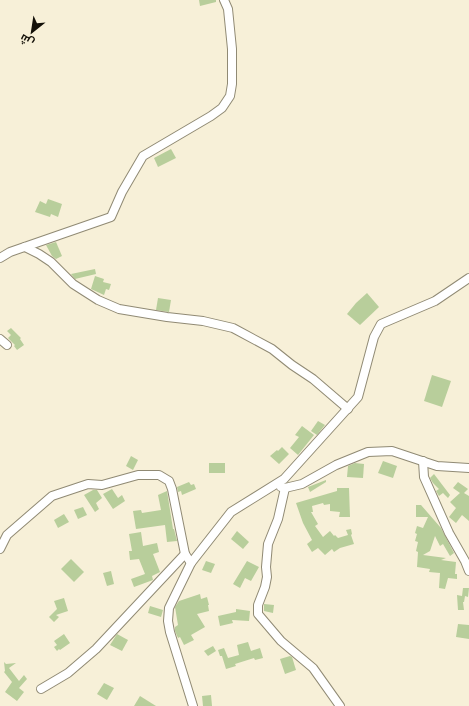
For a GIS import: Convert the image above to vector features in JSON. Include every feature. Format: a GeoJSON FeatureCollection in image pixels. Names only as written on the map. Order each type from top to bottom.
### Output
{"type":"FeatureCollection","features":[{"type":"Feature","properties":{"kind":"street"},"geometry":{"type":"LineString","coordinates":[[0,258],[10,252],[111,217],[122,192],[143,156],[222,108],[230,96],[232,84],[232,49],[228,10],[224,0]]}},
{"type":"Feature","properties":{"kind":"street"},"geometry":{"type":"LineString","coordinates":[[25,247],[51,262],[78,288],[98,300],[119,309],[203,321],[232,328],[272,349],[313,379],[348,409]]}},
{"type":"Feature","properties":{"kind":"street"},"geometry":{"type":"LineString","coordinates":[[193,706],[168,621],[169,608],[191,562],[231,512],[284,479],[358,397],[374,337],[381,324],[435,301],[469,278]]}},
{"type":"Feature","properties":{"kind":"street"},"geometry":{"type":"LineString","coordinates":[[0,339],[7,345]]}},
{"type":"Feature","properties":{"kind":"street"},"geometry":{"type":"LineString","coordinates":[[272,486],[285,488],[302,484],[336,465],[368,452],[392,451],[436,466],[469,468]]}},
{"type":"Feature","properties":{"kind":"street"},"geometry":{"type":"LineString","coordinates":[[424,461],[424,477],[449,533],[469,571]]}},
{"type":"Feature","properties":{"kind":"street"},"geometry":{"type":"LineString","coordinates":[[0,549],[7,535],[52,496],[88,484],[102,485],[138,475],[159,475],[169,481],[172,489],[185,554],[191,562]]}},
{"type":"Feature","properties":{"kind":"street"},"geometry":{"type":"LineString","coordinates":[[285,488],[278,519],[268,544],[266,567],[267,577],[258,605],[258,614],[281,641],[313,668],[340,706]]}},
{"type":"Feature","properties":{"kind":"street"},"geometry":{"type":"LineString","coordinates":[[41,689],[68,673],[96,649],[185,554]]}},
{"type":"Feature","properties":{"kind":"building"},"geometry":{"type":"Polygon","coordinates":[[[199,0],[216,0],[216,2],[200,6],[199,0]]]}},
{"type":"Feature","properties":{"kind":"building"},"geometry":{"type":"Polygon","coordinates":[[[171,149],[176,158],[158,167],[154,158],[171,149]]]}},
{"type":"Feature","properties":{"kind":"building"},"geometry":{"type":"Polygon","coordinates":[[[48,199],[62,204],[58,217],[51,214],[50,217],[35,212],[40,201],[46,204],[48,199]]]}},
{"type":"Feature","properties":{"kind":"building"},"geometry":{"type":"Polygon","coordinates":[[[56,242],[62,256],[56,259],[52,256],[46,245],[56,242]]]}},
{"type":"Feature","properties":{"kind":"building"},"geometry":{"type":"Polygon","coordinates":[[[95,269],[96,274],[75,279],[71,274],[95,269]]]}},
{"type":"Feature","properties":{"kind":"building"},"geometry":{"type":"Polygon","coordinates":[[[95,276],[104,279],[103,282],[111,284],[109,290],[106,289],[104,295],[91,289],[95,276]]]}},
{"type":"Feature","properties":{"kind":"building"},"geometry":{"type":"Polygon","coordinates":[[[367,293],[379,307],[360,325],[347,314],[367,293]]]}},
{"type":"Feature","properties":{"kind":"building"},"geometry":{"type":"Polygon","coordinates":[[[158,298],[171,300],[169,312],[156,310],[158,298]]]}},
{"type":"Feature","properties":{"kind":"building"},"geometry":{"type":"Polygon","coordinates":[[[11,328],[21,338],[20,339],[24,345],[17,350],[14,346],[15,345],[8,338],[11,335],[7,331],[11,328]]]}},
{"type":"Feature","properties":{"kind":"building"},"geometry":{"type":"Polygon","coordinates":[[[432,375],[451,381],[442,407],[424,401],[432,375]]]}},
{"type":"Feature","properties":{"kind":"building"},"geometry":{"type":"Polygon","coordinates":[[[318,421],[325,425],[317,435],[311,431],[318,421]]]}},
{"type":"Feature","properties":{"kind":"building"},"geometry":{"type":"Polygon","coordinates":[[[302,426],[314,435],[298,455],[290,448],[299,437],[295,435],[302,426]]]}},
{"type":"Feature","properties":{"kind":"building"},"geometry":{"type":"Polygon","coordinates":[[[282,447],[289,454],[279,464],[270,456],[282,447]]]}},
{"type":"Feature","properties":{"kind":"building"},"geometry":{"type":"Polygon","coordinates":[[[131,456],[138,460],[133,470],[126,466],[131,456]]]}},
{"type":"Feature","properties":{"kind":"building"},"geometry":{"type":"Polygon","coordinates":[[[383,461],[397,466],[393,478],[378,473],[383,461]]]}},
{"type":"Feature","properties":{"kind":"building"},"geometry":{"type":"Polygon","coordinates":[[[209,463],[225,463],[225,473],[209,473],[209,463]]]}},
{"type":"Feature","properties":{"kind":"building"},"geometry":{"type":"Polygon","coordinates":[[[355,463],[364,464],[363,478],[347,477],[348,466],[355,463]]]}},
{"type":"Feature","properties":{"kind":"building"},"geometry":{"type":"Polygon","coordinates":[[[434,474],[450,495],[448,498],[443,493],[439,496],[436,491],[439,489],[430,478],[434,474]]]}},
{"type":"Feature","properties":{"kind":"building"},"geometry":{"type":"Polygon","coordinates":[[[326,480],[326,482],[310,492],[308,487],[326,480]]]}},
{"type":"Feature","properties":{"kind":"building"},"geometry":{"type":"Polygon","coordinates":[[[189,482],[191,485],[194,484],[196,489],[182,495],[181,491],[178,492],[177,487],[189,482]]]}},
{"type":"Feature","properties":{"kind":"building"},"geometry":{"type":"Polygon","coordinates":[[[458,482],[468,489],[464,493],[469,496],[469,521],[462,515],[456,523],[449,517],[456,508],[450,502],[460,493],[453,488],[458,482]]]}},
{"type":"Feature","properties":{"kind":"building"},"geometry":{"type":"Polygon","coordinates":[[[337,488],[349,488],[350,517],[339,517],[340,512],[330,511],[330,504],[324,505],[323,503],[312,506],[313,512],[311,512],[318,524],[315,526],[323,537],[330,531],[338,538],[348,535],[346,530],[351,529],[354,544],[340,548],[334,552],[332,549],[325,555],[318,548],[312,552],[307,544],[312,540],[303,523],[296,503],[337,491],[337,488]]]}},
{"type":"Feature","properties":{"kind":"building"},"geometry":{"type":"Polygon","coordinates":[[[112,489],[118,498],[122,495],[125,501],[113,509],[103,494],[112,489]]]}},
{"type":"Feature","properties":{"kind":"building"},"geometry":{"type":"Polygon","coordinates":[[[93,490],[97,490],[102,498],[96,503],[99,509],[95,512],[84,495],[93,490]]]}},
{"type":"Feature","properties":{"kind":"building"},"geometry":{"type":"Polygon","coordinates":[[[167,491],[173,529],[177,541],[167,542],[165,525],[136,529],[133,511],[141,510],[142,513],[161,510],[158,495],[167,491]]]}},
{"type":"Feature","properties":{"kind":"building"},"geometry":{"type":"Polygon","coordinates":[[[416,505],[421,505],[441,528],[454,553],[450,556],[443,544],[440,546],[435,536],[430,551],[423,555],[446,558],[441,560],[456,562],[455,574],[457,574],[457,579],[448,578],[445,589],[439,588],[440,573],[429,572],[430,569],[417,567],[418,552],[416,551],[418,542],[415,541],[417,534],[415,533],[417,526],[423,528],[428,517],[416,517],[416,505]]]}},
{"type":"Feature","properties":{"kind":"building"},"geometry":{"type":"Polygon","coordinates":[[[83,507],[87,515],[78,519],[74,510],[83,507]]]}},
{"type":"Feature","properties":{"kind":"building"},"geometry":{"type":"Polygon","coordinates":[[[64,514],[69,522],[58,528],[54,520],[64,514]]]}},
{"type":"Feature","properties":{"kind":"building"},"geometry":{"type":"Polygon","coordinates":[[[237,531],[249,542],[243,549],[231,539],[237,531]]]}},
{"type":"Feature","properties":{"kind":"building"},"geometry":{"type":"Polygon","coordinates":[[[141,532],[143,546],[157,543],[159,552],[153,554],[160,572],[152,576],[153,580],[134,587],[131,579],[145,574],[139,559],[130,560],[129,551],[132,551],[129,534],[141,532]]]}},
{"type":"Feature","properties":{"kind":"building"},"geometry":{"type":"Polygon","coordinates":[[[71,559],[84,572],[74,582],[61,569],[71,559]]]}},
{"type":"Feature","properties":{"kind":"building"},"geometry":{"type":"Polygon","coordinates":[[[206,561],[215,564],[211,573],[202,570],[206,561]]]}},
{"type":"Feature","properties":{"kind":"building"},"geometry":{"type":"Polygon","coordinates":[[[247,561],[259,567],[251,581],[245,578],[240,588],[233,584],[247,561]]]}},
{"type":"Feature","properties":{"kind":"building"},"geometry":{"type":"Polygon","coordinates":[[[111,571],[114,584],[107,586],[103,573],[111,571]]]}},
{"type":"Feature","properties":{"kind":"building"},"geometry":{"type":"Polygon","coordinates":[[[463,588],[469,588],[468,597],[465,596],[463,602],[464,610],[458,610],[457,595],[462,596],[463,588]]]}},
{"type":"Feature","properties":{"kind":"building"},"geometry":{"type":"Polygon","coordinates":[[[200,594],[201,599],[207,597],[209,605],[209,611],[197,614],[205,627],[191,635],[194,640],[184,645],[180,637],[178,638],[175,631],[175,627],[178,625],[175,607],[179,601],[200,594]]]}},
{"type":"Feature","properties":{"kind":"building"},"geometry":{"type":"Polygon","coordinates":[[[64,598],[68,611],[56,615],[59,617],[54,622],[49,617],[57,609],[54,601],[64,598]]]}},
{"type":"Feature","properties":{"kind":"building"},"geometry":{"type":"Polygon","coordinates":[[[264,604],[274,605],[273,613],[264,611],[264,604]]]}},
{"type":"Feature","properties":{"kind":"building"},"geometry":{"type":"Polygon","coordinates":[[[150,606],[163,610],[161,617],[148,613],[150,606]]]}},
{"type":"Feature","properties":{"kind":"building"},"geometry":{"type":"Polygon","coordinates":[[[236,609],[250,611],[249,621],[232,620],[233,623],[220,626],[218,616],[236,612],[236,609]]]}},
{"type":"Feature","properties":{"kind":"building"},"geometry":{"type":"Polygon","coordinates":[[[458,624],[469,625],[469,639],[456,637],[458,624]]]}},
{"type":"Feature","properties":{"kind":"building"},"geometry":{"type":"Polygon","coordinates":[[[64,634],[70,643],[57,651],[54,647],[57,645],[54,641],[64,634]]]}},
{"type":"Feature","properties":{"kind":"building"},"geometry":{"type":"Polygon","coordinates":[[[117,634],[128,640],[122,651],[110,645],[117,634]]]}},
{"type":"Feature","properties":{"kind":"building"},"geometry":{"type":"Polygon","coordinates":[[[248,642],[251,651],[260,648],[263,658],[255,660],[254,658],[235,664],[236,666],[226,669],[222,656],[220,656],[218,650],[224,648],[228,658],[239,655],[237,645],[248,642]]]}},
{"type":"Feature","properties":{"kind":"building"},"geometry":{"type":"Polygon","coordinates":[[[213,646],[216,651],[208,656],[204,651],[213,646]]]}},
{"type":"Feature","properties":{"kind":"building"},"geometry":{"type":"Polygon","coordinates":[[[290,656],[292,657],[296,670],[285,674],[280,659],[290,656]]]}},
{"type":"Feature","properties":{"kind":"building"},"geometry":{"type":"Polygon","coordinates":[[[4,662],[6,664],[16,663],[9,668],[19,681],[24,675],[27,679],[19,688],[24,692],[17,701],[5,692],[12,682],[4,672],[4,662]]]}},
{"type":"Feature","properties":{"kind":"building"},"geometry":{"type":"Polygon","coordinates":[[[104,683],[114,688],[107,700],[97,694],[104,683]]]}},
{"type":"Feature","properties":{"kind":"building"},"geometry":{"type":"Polygon","coordinates":[[[211,695],[212,706],[203,706],[202,696],[211,695]]]}},
{"type":"Feature","properties":{"kind":"building"},"geometry":{"type":"Polygon","coordinates":[[[140,696],[156,706],[134,706],[140,696]]]}}]}
